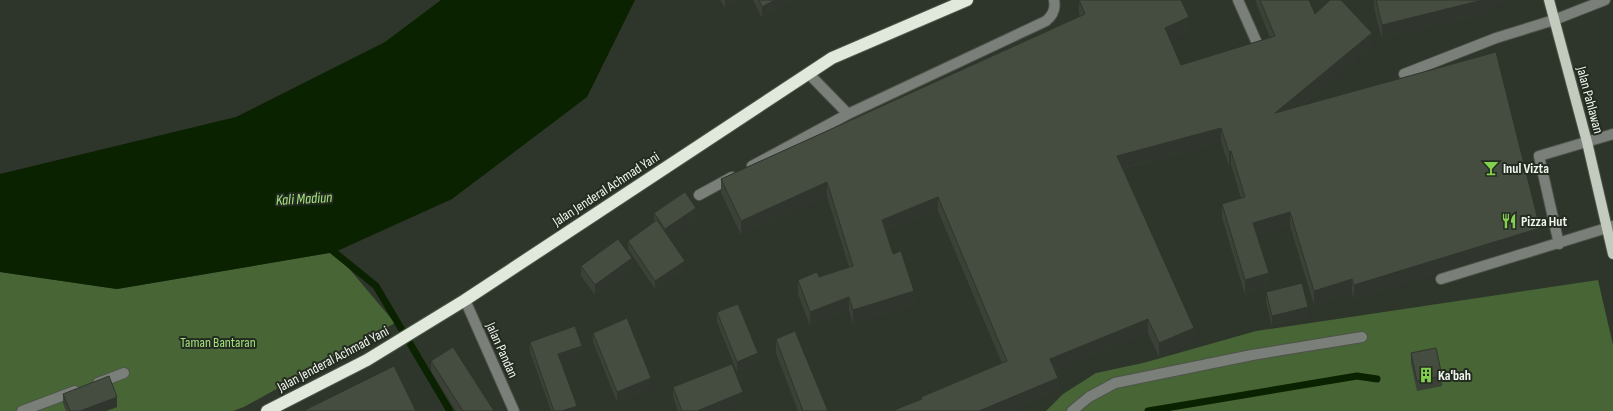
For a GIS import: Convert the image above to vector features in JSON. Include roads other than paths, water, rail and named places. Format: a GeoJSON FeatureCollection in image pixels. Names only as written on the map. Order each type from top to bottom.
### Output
{"type":"FeatureCollection","features":[{"type":"Feature","properties":{"kind":"highway","name":"Jalan Jenderal Achmad Yani"},"geometry":{"type":"LineString","coordinates":[[267,411],[367,360],[465,300],[832,58],[967,0]]}},
{"type":"Feature","properties":{"kind":"main road","name":"Jalan Pahlawan"},"geometry":{"type":"LineString","coordinates":[[1549,0],[1610,227],[1613,254]]}},
{"type":"Feature","properties":{"kind":"street"},"geometry":{"type":"LineString","coordinates":[[699,195],[848,114],[1046,22],[1052,15],[1055,4],[1054,0]]}},
{"type":"Feature","properties":{"kind":"street"},"geometry":{"type":"LineString","coordinates":[[1238,0],[1257,44]]}},
{"type":"Feature","properties":{"kind":"street"},"geometry":{"type":"LineString","coordinates":[[1404,74],[1496,38],[1554,20],[1605,0]]}},
{"type":"Feature","properties":{"kind":"street"},"geometry":{"type":"LineString","coordinates":[[808,73],[848,114]]}},
{"type":"Feature","properties":{"kind":"street"},"geometry":{"type":"LineString","coordinates":[[1559,244],[1539,156],[1613,134]]}},
{"type":"Feature","properties":{"kind":"street"},"geometry":{"type":"LineString","coordinates":[[1441,279],[1559,244],[1610,227]]}},
{"type":"Feature","properties":{"kind":"street","name":"Jalan Pandan"},"geometry":{"type":"LineString","coordinates":[[465,300],[514,411]]}},
{"type":"Feature","properties":{"kind":"street"},"geometry":{"type":"LineString","coordinates":[[1072,411],[1089,397],[1115,383],[1252,356],[1362,337]]}},
{"type":"Feature","properties":{"kind":"street"},"geometry":{"type":"LineString","coordinates":[[22,411],[124,373]]}},
{"type":"Feature","properties":{"kind":"water","name":"Kali Madiun"},"geometry":{"type":"Polygon","coordinates":[[[441,0],[635,0],[587,97],[452,199],[335,252],[117,289],[0,272],[0,174],[236,117],[385,42],[441,0]]]}},
{"type":"Feature","properties":{"kind":"waterway"},"geometry":{"type":"LineString","coordinates":[[328,247],[376,286],[450,411]]}},
{"type":"Feature","properties":{"kind":"waterway"},"geometry":{"type":"LineString","coordinates":[[1148,411],[1357,376],[1377,379]]}},
{"type":"Feature","properties":{"kind":"place","name":"Inul Vizta"},"geometry":{"type":"Point","coordinates":[1491,168]}},
{"type":"Feature","properties":{"kind":"place","name":"Pizza Hut"},"geometry":{"type":"Point","coordinates":[1509,221]}},
{"type":"Feature","properties":{"kind":"place","name":"Ka'bah"},"geometry":{"type":"Point","coordinates":[1426,375]}},
{"type":"Feature","properties":{"kind":"park label","name":"Taman Bantaran"},"geometry":{"type":"Point","coordinates":[218,342]}}]}
